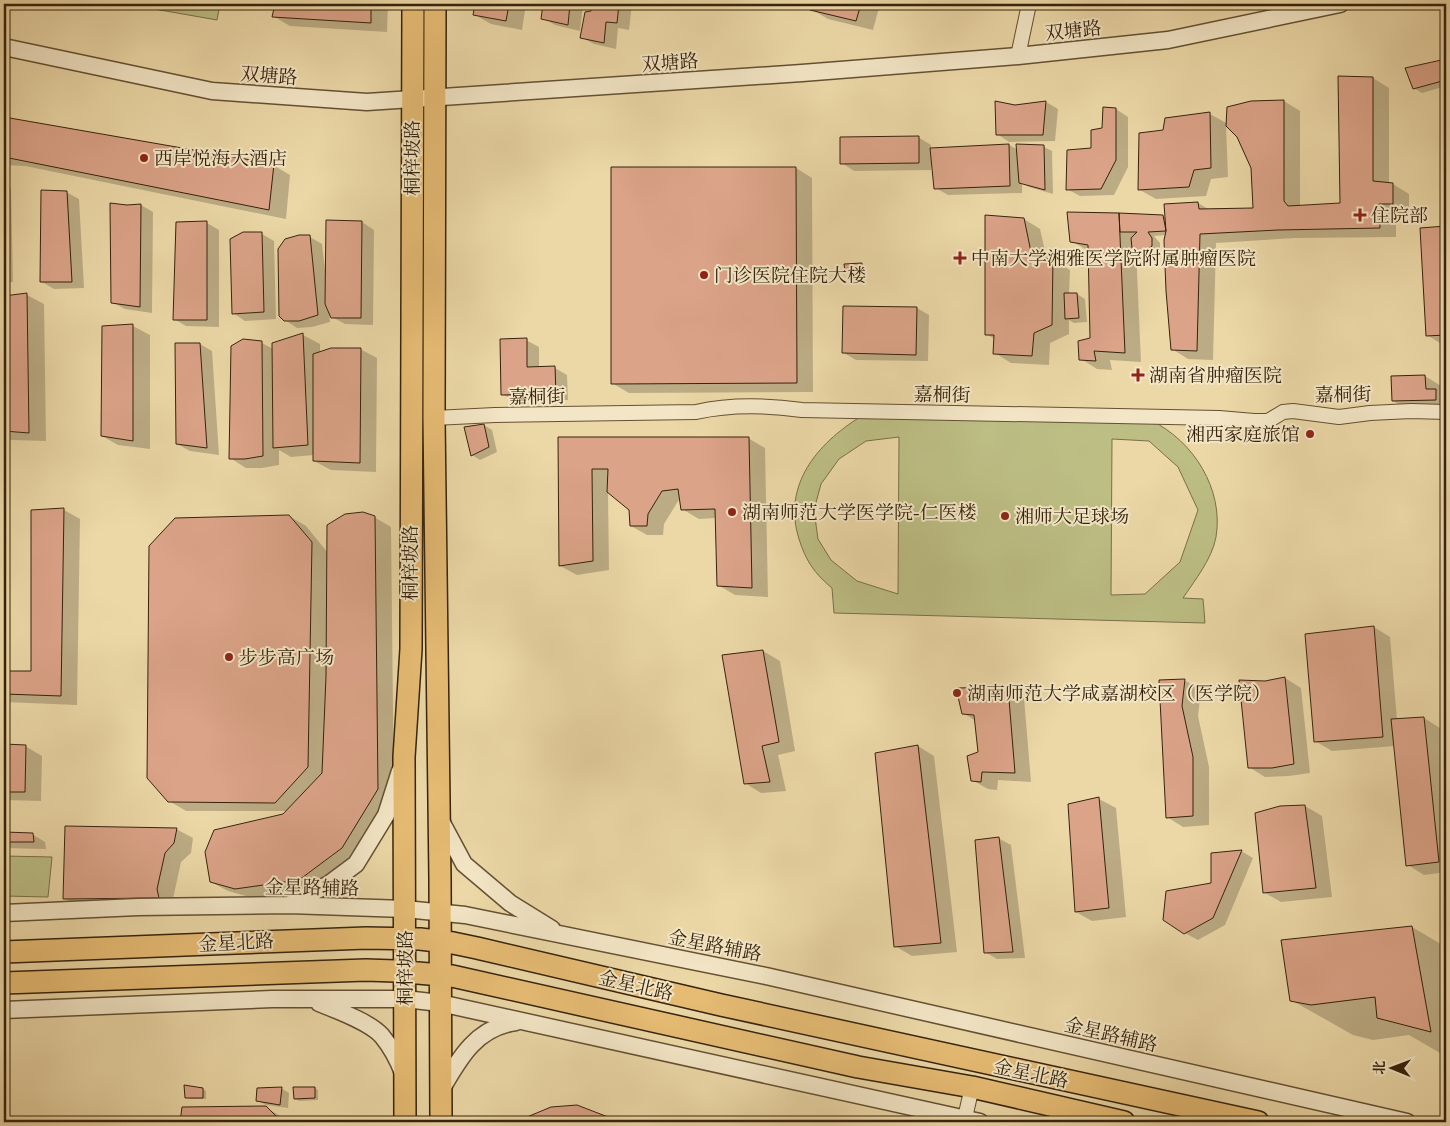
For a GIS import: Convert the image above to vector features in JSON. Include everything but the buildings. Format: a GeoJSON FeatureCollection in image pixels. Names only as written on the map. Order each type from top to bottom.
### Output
{"type":"FeatureCollection","features":[{"type":"Feature","properties":{"kind":"main road","name":"桐梓坡路"},"geometry":{"type":"LineString","coordinates":[[405,1122],[404,757],[411,649],[413,4]]}},
{"type":"Feature","properties":{"kind":"main road","name":"桐梓坡路"},"geometry":{"type":"LineString","coordinates":[[435,4],[434,418],[441,1122]]}},
{"type":"Feature","properties":{"kind":"main road","name":"金星北路"},"geometry":{"type":"LineString","coordinates":[[4,952],[273,940],[405,938],[440,942],[477,948],[721,1005],[1258,1122]]}},
{"type":"Feature","properties":{"kind":"main road","name":"金星北路"},"geometry":{"type":"LineString","coordinates":[[4,982],[366,970],[440,975],[477,981],[858,1067],[972,1087],[1124,1122]]}},
{"type":"Feature","properties":{"kind":"street"},"geometry":{"type":"LineString","coordinates":[[1018,56],[1029,4]]}},
{"type":"Feature","properties":{"kind":"street","name":"双塘路"},"geometry":{"type":"LineString","coordinates":[[4,47],[212,91],[367,102],[802,73],[1018,56],[1168,40],[1340,4]]}},
{"type":"Feature","properties":{"kind":"street","name":"嘉桐街"},"geometry":{"type":"LineString","coordinates":[[434,418],[494,415],[696,412],[720,406],[778,406],[811,410],[1219,418],[1254,422],[1268,421],[1283,412],[1293,411],[1339,417],[1411,411],[1446,412]]}},
{"type":"Feature","properties":{"kind":"street"},"geometry":{"type":"LineString","coordinates":[[289,906],[330,884],[356,864],[386,815],[404,757]]}},
{"type":"Feature","properties":{"kind":"street"},"geometry":{"type":"LineString","coordinates":[[439,818],[464,864],[510,903],[560,934]]}},
{"type":"Feature","properties":{"kind":"street","name":"金星路辅路"},"geometry":{"type":"LineString","coordinates":[[4,913],[138,907],[289,906],[405,909],[465,915],[776,978],[1407,1122]]}},
{"type":"Feature","properties":{"kind":"street"},"geometry":{"type":"LineString","coordinates":[[4,1010],[272,999],[405,999],[440,1003],[524,1021],[970,1121],[972,1087]]}},
{"type":"Feature","properties":{"kind":"street"},"geometry":{"type":"LineString","coordinates":[[310,999],[353,1016],[381,1034],[396,1056],[405,1077]]}},
{"type":"Feature","properties":{"kind":"street"},"geometry":{"type":"LineString","coordinates":[[440,1092],[460,1057],[482,1035],[501,1024],[524,1021]]}},
{"type":"Feature","properties":{"kind":"green space"},"geometry":{"type":"Polygon","coordinates":[[[126,4],[220,4],[217,20],[126,4]]]}},
{"type":"Feature","properties":{"kind":"green space"},"geometry":{"type":"Polygon","coordinates":[[[860,417],[1152,421],[1167,430],[1192,454],[1210,484],[1215,501],[1217,519],[1214,545],[1202,569],[1183,598],[1203,599],[1205,623],[834,613],[832,588],[811,566],[799,539],[795,519],[795,501],[799,484],[817,453],[844,428],[860,417]],[[899,437],[866,441],[839,459],[821,484],[814,510],[818,539],[831,560],[857,581],[898,594],[898,593],[899,437]],[[1112,439],[1111,595],[1145,594],[1180,562],[1198,510],[1178,467],[1149,441],[1112,439]]]}},
{"type":"Feature","properties":{"kind":"green space"},"geometry":{"type":"Polygon","coordinates":[[[4,856],[52,857],[48,897],[4,896],[4,856]]]}},
{"type":"Feature","properties":{"kind":"place","name":"西岸悦海大酒店"},"geometry":{"type":"Point","coordinates":[144,158]}},
{"type":"Feature","properties":{"kind":"place","name":"住院部"},"geometry":{"type":"Point","coordinates":[1360,215]}},
{"type":"Feature","properties":{"kind":"place","name":"中南大学湘雅医学院附属肿瘤医院"},"geometry":{"type":"Point","coordinates":[960,258]}},
{"type":"Feature","properties":{"kind":"place","name":"门诊医院住院大楼"},"geometry":{"type":"Point","coordinates":[704,275]}},
{"type":"Feature","properties":{"kind":"place","name":"湖南省肿瘤医院"},"geometry":{"type":"Point","coordinates":[1138,375]}},
{"type":"Feature","properties":{"kind":"place","name":"湘西家庭旅馆"},"geometry":{"type":"Point","coordinates":[1310,434]}},
{"type":"Feature","properties":{"kind":"place","name":"湖南师范大学医学院-仁医楼"},"geometry":{"type":"Point","coordinates":[732,512]}},
{"type":"Feature","properties":{"kind":"place","name":"湘师大足球场"},"geometry":{"type":"Point","coordinates":[1005,516]}},
{"type":"Feature","properties":{"kind":"place","name":"步步高广场"},"geometry":{"type":"Point","coordinates":[229,657]}},
{"type":"Feature","properties":{"kind":"place","name":"湖南师范大学咸嘉湖校区（医学院）"},"geometry":{"type":"Point","coordinates":[957,693]}}]}
